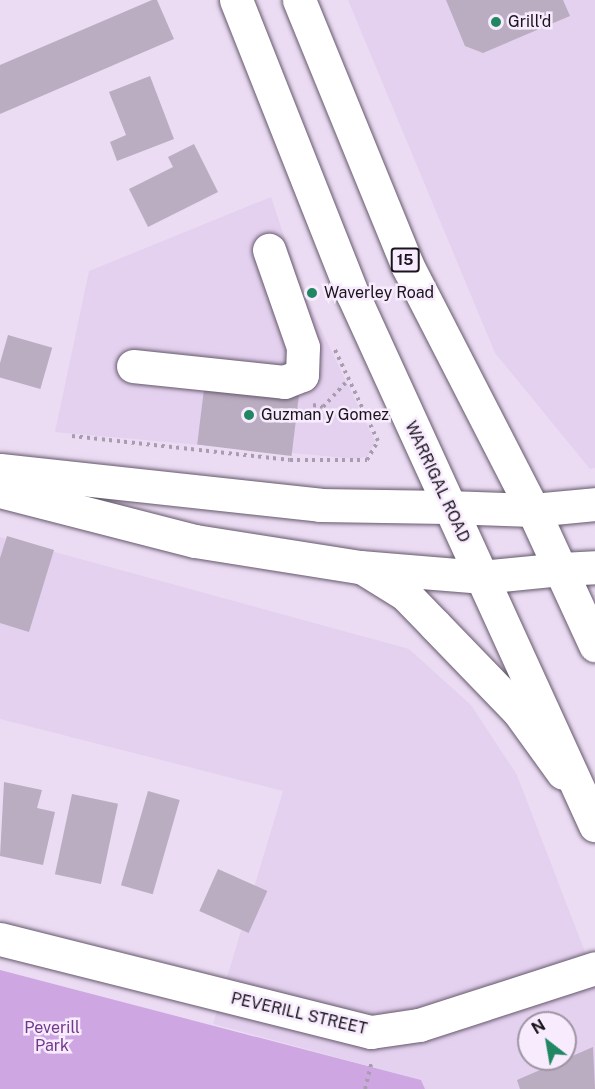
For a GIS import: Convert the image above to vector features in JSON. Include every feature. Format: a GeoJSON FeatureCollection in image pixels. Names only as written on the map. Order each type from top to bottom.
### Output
{"type":"FeatureCollection","features":[{"type":"Feature","properties":{"kind":"main road","name":"WARRIGAL ROAD"},"geometry":{"type":"LineString","coordinates":[[236,0],[353,295],[447,507],[591,815]]}},
{"type":"Feature","properties":{"kind":"main road","name":"15"},"geometry":{"type":"LineString","coordinates":[[299,0],[407,265],[533,510],[595,645]]}},
{"type":"Feature","properties":{"kind":"main road"},"geometry":{"type":"LineString","coordinates":[[133,366],[284,382],[302,375],[303,347],[269,250]]}},
{"type":"Feature","properties":{"kind":"main road"},"geometry":{"type":"LineString","coordinates":[[0,470],[320,505],[533,510],[595,504]]}},
{"type":"Feature","properties":{"kind":"main road"},"geometry":{"type":"LineString","coordinates":[[0,491],[195,541],[360,567],[481,577],[595,567]]}},
{"type":"Feature","properties":{"kind":"main road"},"geometry":{"type":"LineString","coordinates":[[360,567],[405,594],[519,712],[591,815]]}},
{"type":"Feature","properties":{"kind":"main road","name":"PEVERILL STREET"},"geometry":{"type":"LineString","coordinates":[[0,939],[294,1016],[371,1032],[419,1025],[595,968]]}},
{"type":"Feature","properties":{"kind":"shaded area"},"geometry":{"type":"Polygon","coordinates":[[[348,0],[595,0],[595,468],[590,469],[495,353],[348,0]]]}},
{"type":"Feature","properties":{"kind":"shaded area"},"geometry":{"type":"Polygon","coordinates":[[[271,197],[303,292],[375,441],[368,456],[358,459],[55,432],[89,271],[271,197]]]}},
{"type":"Feature","properties":{"kind":"shaded area"},"geometry":{"type":"Polygon","coordinates":[[[0,537],[409,649],[471,705],[517,775],[595,978],[595,1089],[425,1089],[421,1080],[213,1024],[283,791],[0,719],[0,537]]]}},
{"type":"Feature","properties":{"kind":"green space","name":"Peverill Park"},"geometry":{"type":"Polygon","coordinates":[[[0,970],[421,1080],[425,1089],[0,1089],[0,970]]]}},
{"type":"Feature","properties":{"kind":"building"},"geometry":{"type":"Polygon","coordinates":[[[152,0],[157,0],[174,39],[0,114],[0,65],[152,0]]]}},
{"type":"Feature","properties":{"kind":"building"},"geometry":{"type":"Polygon","coordinates":[[[446,0],[563,0],[570,16],[483,53],[465,46],[446,0]]]}},
{"type":"Feature","properties":{"kind":"building"},"geometry":{"type":"Polygon","coordinates":[[[150,76],[174,139],[117,161],[110,142],[126,135],[109,92],[150,76]]]}},
{"type":"Feature","properties":{"kind":"building"},"geometry":{"type":"Polygon","coordinates":[[[194,144],[218,192],[148,227],[129,189],[173,167],[168,157],[194,144]]]}},
{"type":"Feature","properties":{"kind":"building"},"geometry":{"type":"Polygon","coordinates":[[[8,335],[52,348],[40,389],[0,377],[0,363],[8,335]]]}},
{"type":"Feature","properties":{"kind":"building","name":"Guzman y Gomez"},"geometry":{"type":"Polygon","coordinates":[[[205,381],[299,393],[291,456],[197,445],[205,381]]]}},
{"type":"Feature","properties":{"kind":"building"},"geometry":{"type":"Polygon","coordinates":[[[7,536],[54,550],[29,632],[0,623],[0,558],[7,536]]]}},
{"type":"Feature","properties":{"kind":"building"},"geometry":{"type":"Polygon","coordinates":[[[4,782],[42,790],[37,808],[55,812],[43,865],[0,856],[4,782]]]}},
{"type":"Feature","properties":{"kind":"building"},"geometry":{"type":"Polygon","coordinates":[[[148,791],[180,800],[153,894],[121,885],[148,791]]]}},
{"type":"Feature","properties":{"kind":"building"},"geometry":{"type":"Polygon","coordinates":[[[72,794],[118,804],[101,884],[55,874],[72,794]]]}},
{"type":"Feature","properties":{"kind":"building"},"geometry":{"type":"Polygon","coordinates":[[[218,869],[267,891],[249,933],[199,911],[218,869]]]}},
{"type":"Feature","properties":{"kind":"building"},"geometry":{"type":"Polygon","coordinates":[[[593,1047],[595,1089],[520,1089],[517,1080],[538,1071],[577,1071],[577,1054],[593,1047]]]}},
{"type":"Feature","properties":{"kind":"place","name":"Grill'd"},"geometry":{"type":"Point","coordinates":[496,22]}},
{"type":"Feature","properties":{"kind":"place","name":"Waverley Road"},"geometry":{"type":"Point","coordinates":[312,293]}},
{"type":"Feature","properties":{"kind":"place","name":"Guzman y Gomez"},"geometry":{"type":"Point","coordinates":[249,415]}}]}
